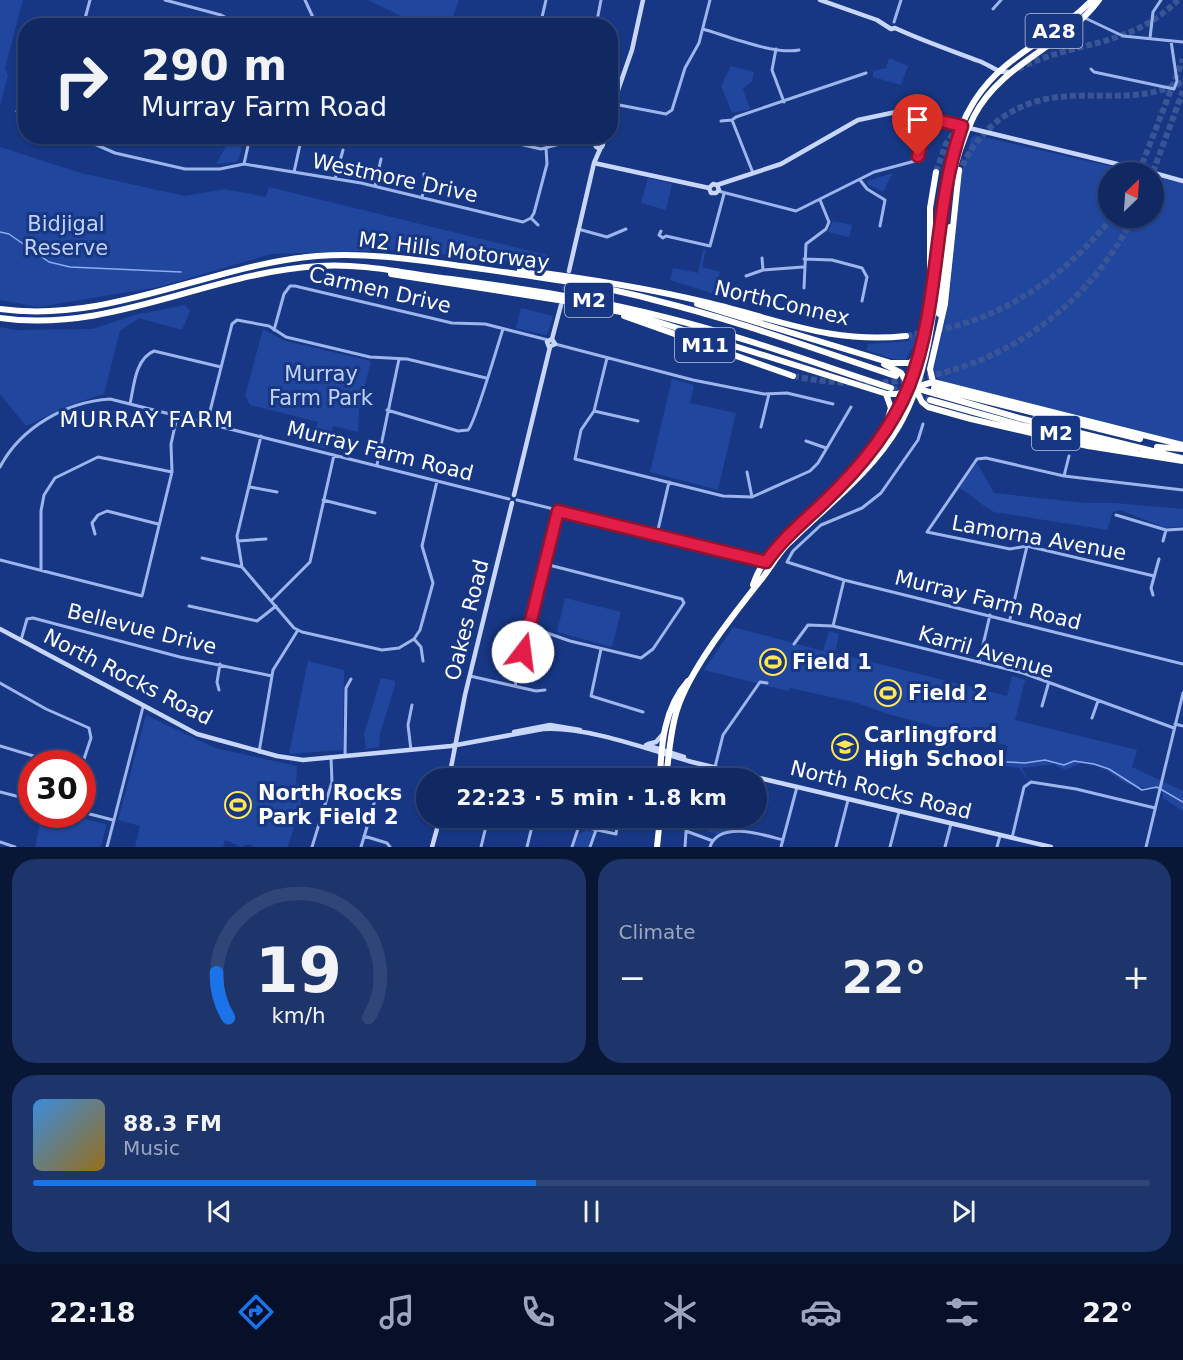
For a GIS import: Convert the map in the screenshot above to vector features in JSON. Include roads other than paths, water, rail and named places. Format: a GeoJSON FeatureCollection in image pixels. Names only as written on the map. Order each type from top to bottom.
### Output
{"type":"FeatureCollection","features":[{"type":"Feature","properties":{"kind":"highway","name":"A28"},"geometry":{"type":"LineString","coordinates":[[752,589],[766,562],[784,539],[857,469],[885,431],[902,400],[914,388],[913,374],[931,293],[945,187],[976,99],[998,71],[1086,7],[1092,0]]}},
{"type":"Feature","properties":{"kind":"highway","name":"A28"},"geometry":{"type":"LineString","coordinates":[[666,768],[664,733],[673,703],[778,555],[864,474],[884,449],[909,407],[914,388],[928,363],[947,207],[966,127],[980,105],[1009,72],[1087,19],[1099,0]]}},
{"type":"Feature","properties":{"kind":"highway"},"geometry":{"type":"LineString","coordinates":[[928,363],[938,335],[946,296],[964,141]]}},
{"type":"Feature","properties":{"kind":"highway"},"geometry":{"type":"LineString","coordinates":[[931,293],[930,208],[936,172]]}},
{"type":"Feature","properties":{"kind":"highway"},"geometry":{"type":"LineString","coordinates":[[885,431],[891,408],[886,394],[898,394],[914,388],[934,385],[928,363],[938,317],[950,227]]}},
{"type":"Feature","properties":{"kind":"highway","name":"M2 Hills Motorway"},"geometry":{"type":"LineString","coordinates":[[2,309],[52,311],[129,299],[242,270],[319,256],[374,255],[555,279],[658,300],[734,322],[896,376]]}},
{"type":"Feature","properties":{"kind":"highway","name":"M2"},"geometry":{"type":"LineString","coordinates":[[412,259],[427,258],[578,277],[651,289],[870,357],[900,372],[914,388]]}},
{"type":"Feature","properties":{"kind":"highway","name":"M2 Hills Motorway"},"geometry":{"type":"LineString","coordinates":[[358,266],[427,281],[571,302]]}},
{"type":"Feature","properties":{"kind":"highway","name":"M2 Hills Motorway"},"geometry":{"type":"LineString","coordinates":[[1,318],[52,321],[104,315],[244,279],[305,267],[358,266],[487,283],[612,304],[723,333],[891,388]]}},
{"type":"Feature","properties":{"kind":"highway","name":"NorthConnex"},"geometry":{"type":"LineString","coordinates":[[651,289],[819,333],[856,338],[906,336]]}},
{"type":"Feature","properties":{"kind":"highway","name":"M2"},"geometry":{"type":"LineString","coordinates":[[571,302],[684,328],[886,394]]}},
{"type":"Feature","properties":{"kind":"highway","name":"M11"},"geometry":{"type":"LineString","coordinates":[[571,302],[617,314],[794,376]]}},
{"type":"Feature","properties":{"kind":"highway"},"geometry":{"type":"LineString","coordinates":[[938,317],[938,335]]}},
{"type":"Feature","properties":{"kind":"highway"},"geometry":{"type":"LineString","coordinates":[[870,357],[900,365],[913,361],[919,352]]}},
{"type":"Feature","properties":{"kind":"highway","name":"M2"},"geometry":{"type":"LineString","coordinates":[[934,385],[1183,447]]}},
{"type":"Feature","properties":{"kind":"highway"},"geometry":{"type":"LineString","coordinates":[[914,388],[922,402],[933,408]]}},
{"type":"Feature","properties":{"kind":"highway"},"geometry":{"type":"LineString","coordinates":[[914,388],[1183,460]]}},
{"type":"Feature","properties":{"kind":"highway","name":"M2"},"geometry":{"type":"LineString","coordinates":[[930,400],[1049,432],[1183,460]]}},
{"type":"Feature","properties":{"kind":"highway"},"geometry":{"type":"LineString","coordinates":[[909,407],[933,408]]}},
{"type":"Feature","properties":{"kind":"highway","name":"M2"},"geometry":{"type":"LineString","coordinates":[[933,408],[1049,438],[1183,460]]}},
{"type":"Feature","properties":{"kind":"highway"},"geometry":{"type":"LineString","coordinates":[[1054,426],[1163,448],[1183,447]]}},
{"type":"Feature","properties":{"kind":"highway"},"geometry":{"type":"LineString","coordinates":[[766,562],[778,555]]}},
{"type":"Feature","properties":{"kind":"highway","name":"A28"},"geometry":{"type":"LineString","coordinates":[[662,768],[677,710],[694,674]]}},
{"type":"Feature","properties":{"kind":"highway"},"geometry":{"type":"LineString","coordinates":[[657,847],[659,828]]}},
{"type":"Feature","properties":{"kind":"main road"},"geometry":{"type":"LineString","coordinates":[[618,92],[632,50],[643,0]]}},
{"type":"Feature","properties":{"kind":"main road"},"geometry":{"type":"LineString","coordinates":[[820,0],[893,25],[998,71],[1009,72]]}},
{"type":"Feature","properties":{"kind":"main road"},"geometry":{"type":"LineString","coordinates":[[1081,0],[1086,7]]}},
{"type":"Feature","properties":{"kind":"main road"},"geometry":{"type":"LineString","coordinates":[[709,189],[711,184],[717,185],[782,164],[845,126],[870,116],[896,112],[1108,162]]}},
{"type":"Feature","properties":{"kind":"main road"},"geometry":{"type":"LineString","coordinates":[[569,272],[598,144]]}},
{"type":"Feature","properties":{"kind":"main road"},"geometry":{"type":"LineString","coordinates":[[594,161],[709,189],[713,193],[718,191],[717,185]]}},
{"type":"Feature","properties":{"kind":"main road"},"geometry":{"type":"LineString","coordinates":[[1164,176],[1183,181]]}},
{"type":"Feature","properties":{"kind":"main road","name":"Oakes Road"},"geometry":{"type":"LineString","coordinates":[[452,768],[470,675],[561,305]]}},
{"type":"Feature","properties":{"kind":"main road","name":"North Rocks Road"},"geometry":{"type":"LineString","coordinates":[[0,629],[197,734],[295,760],[456,745],[558,729],[665,751]]}},
{"type":"Feature","properties":{"kind":"main road","name":"North Rocks Road"},"geometry":{"type":"LineString","coordinates":[[494,738],[534,728],[557,726],[646,745],[703,764],[951,825],[1051,847]]}},
{"type":"Feature","properties":{"kind":"main road"},"geometry":{"type":"LineString","coordinates":[[646,745],[656,742],[664,733]]}},
{"type":"Feature","properties":{"kind":"main road"},"geometry":{"type":"LineString","coordinates":[[432,847],[437,828]]}},
{"type":"Feature","properties":{"kind":"street"},"geometry":{"type":"LineString","coordinates":[[85,18],[90,0]]}},
{"type":"Feature","properties":{"kind":"street"},"geometry":{"type":"LineString","coordinates":[[165,0],[227,18]]}},
{"type":"Feature","properties":{"kind":"street"},"geometry":{"type":"LineString","coordinates":[[305,0],[313,18]]}},
{"type":"Feature","properties":{"kind":"street"},"geometry":{"type":"LineString","coordinates":[[542,18],[546,0]]}},
{"type":"Feature","properties":{"kind":"street"},"geometry":{"type":"LineString","coordinates":[[598,18],[601,0]]}},
{"type":"Feature","properties":{"kind":"street"},"geometry":{"type":"LineString","coordinates":[[618,105],[669,113],[685,68],[699,43],[710,0]]}},
{"type":"Feature","properties":{"kind":"street"},"geometry":{"type":"LineString","coordinates":[[893,25],[901,0]]}},
{"type":"Feature","properties":{"kind":"street"},"geometry":{"type":"LineString","coordinates":[[993,9],[1001,0]]}},
{"type":"Feature","properties":{"kind":"street"},"geometry":{"type":"LineString","coordinates":[[1150,39],[1154,12],[1161,0]]}},
{"type":"Feature","properties":{"kind":"street"},"geometry":{"type":"LineString","coordinates":[[1087,19],[1122,36],[1183,42]]}},
{"type":"Feature","properties":{"kind":"street"},"geometry":{"type":"LineString","coordinates":[[703,29],[776,49],[799,50]]}},
{"type":"Feature","properties":{"kind":"street"},"geometry":{"type":"LineString","coordinates":[[1091,69],[1147,85],[1174,89],[1177,81],[1171,41]]}},
{"type":"Feature","properties":{"kind":"street"},"geometry":{"type":"LineString","coordinates":[[776,49],[772,70],[784,102]]}},
{"type":"Feature","properties":{"kind":"street"},"geometry":{"type":"LineString","coordinates":[[721,120],[732,120],[866,73]]}},
{"type":"Feature","properties":{"kind":"street"},"geometry":{"type":"LineString","coordinates":[[718,191],[796,211],[881,169],[915,161],[928,118]]}},
{"type":"Feature","properties":{"kind":"street"},"geometry":{"type":"LineString","coordinates":[[732,120],[753,173]]}},
{"type":"Feature","properties":{"kind":"street","name":"Westmore Drive"},"geometry":{"type":"LineString","coordinates":[[94,144],[115,153],[185,169],[220,169],[244,164],[375,186],[523,222],[531,218]]}},
{"type":"Feature","properties":{"kind":"street"},"geometry":{"type":"LineString","coordinates":[[244,164],[247,144]]}},
{"type":"Feature","properties":{"kind":"street"},"geometry":{"type":"LineString","coordinates":[[294,172],[300,144]]}},
{"type":"Feature","properties":{"kind":"street"},"geometry":{"type":"LineString","coordinates":[[514,144],[546,147],[558,144]]}},
{"type":"Feature","properties":{"kind":"street"},"geometry":{"type":"LineString","coordinates":[[538,225],[531,218],[547,164],[546,147]]}},
{"type":"Feature","properties":{"kind":"street"},"geometry":{"type":"LineString","coordinates":[[336,179],[343,150]]}},
{"type":"Feature","properties":{"kind":"street"},"geometry":{"type":"LineString","coordinates":[[375,186],[381,159]]}},
{"type":"Feature","properties":{"kind":"street"},"geometry":{"type":"LineString","coordinates":[[422,198],[425,184],[424,174]]}},
{"type":"Feature","properties":{"kind":"street"},"geometry":{"type":"LineString","coordinates":[[860,180],[867,189],[885,200],[880,226]]}},
{"type":"Feature","properties":{"kind":"street"},"geometry":{"type":"LineString","coordinates":[[666,236],[710,246],[724,194]]}},
{"type":"Feature","properties":{"kind":"street"},"geometry":{"type":"LineString","coordinates":[[804,288],[803,267],[807,242],[829,225],[829,217],[820,200]]}},
{"type":"Feature","properties":{"kind":"street"},"geometry":{"type":"LineString","coordinates":[[578,229],[607,237],[626,229]]}},
{"type":"Feature","properties":{"kind":"street"},"geometry":{"type":"LineString","coordinates":[[762,258],[763,270]]}},
{"type":"Feature","properties":{"kind":"street"},"geometry":{"type":"LineString","coordinates":[[804,259],[829,260],[862,268],[867,277],[862,301]]}},
{"type":"Feature","properties":{"kind":"street"},"geometry":{"type":"LineString","coordinates":[[746,276],[763,270],[803,267]]}},
{"type":"Feature","properties":{"kind":"street","name":"Carmen Drive"},"geometry":{"type":"LineString","coordinates":[[274,330],[284,294],[290,286],[295,286],[452,323],[485,324],[693,381],[769,394],[787,393],[833,404]]}},
{"type":"Feature","properties":{"kind":"street"},"geometry":{"type":"LineString","coordinates":[[207,423],[234,321],[240,319],[274,330],[286,338],[370,357],[399,359],[486,378]]}},
{"type":"Feature","properties":{"kind":"street"},"geometry":{"type":"LineString","coordinates":[[387,410],[466,431],[474,424],[486,378],[503,329]]}},
{"type":"Feature","properties":{"kind":"street"},"geometry":{"type":"LineString","coordinates":[[130,404],[140,363],[147,354],[154,351],[221,367]]}},
{"type":"Feature","properties":{"kind":"street"},"geometry":{"type":"LineString","coordinates":[[607,358],[594,411],[580,430],[575,459],[723,496],[752,497],[804,475],[818,463],[851,408]]}},
{"type":"Feature","properties":{"kind":"street"},"geometry":{"type":"LineString","coordinates":[[377,465],[399,359]]}},
{"type":"Feature","properties":{"kind":"street"},"geometry":{"type":"LineString","coordinates":[[761,427],[769,394]]}},
{"type":"Feature","properties":{"kind":"street","name":"Murray Farm Road"},"geometry":{"type":"LineString","coordinates":[[0,465],[28,431],[49,417],[96,400],[110,399],[766,562]]}},
{"type":"Feature","properties":{"kind":"street"},"geometry":{"type":"LineString","coordinates":[[594,411],[638,421]]}},
{"type":"Feature","properties":{"kind":"street"},"geometry":{"type":"LineString","coordinates":[[0,560],[142,596],[172,472],[171,444],[177,417]]}},
{"type":"Feature","properties":{"kind":"street","name":"Murray Farm Road"},"geometry":{"type":"LineString","coordinates":[[923,424],[918,440],[881,493],[862,508],[821,525],[793,551],[786,562],[844,580],[1010,619],[1183,664]]}},
{"type":"Feature","properties":{"kind":"street"},"geometry":{"type":"LineString","coordinates":[[261,436],[238,541],[242,567],[298,630],[382,650],[399,648],[414,639],[420,630],[433,583],[422,546],[437,481]]}},
{"type":"Feature","properties":{"kind":"street"},"geometry":{"type":"LineString","coordinates":[[806,441],[825,448]]}},
{"type":"Feature","properties":{"kind":"street"},"geometry":{"type":"LineString","coordinates":[[271,601],[310,562],[334,455]]}},
{"type":"Feature","properties":{"kind":"street"},"geometry":{"type":"LineString","coordinates":[[1064,476],[1070,456]]}},
{"type":"Feature","properties":{"kind":"street"},"geometry":{"type":"LineString","coordinates":[[41,570],[40,511],[44,495],[55,478],[98,457],[172,472]]}},
{"type":"Feature","properties":{"kind":"street","name":"Lamorna Avenue"},"geometry":{"type":"LineString","coordinates":[[1154,576],[1027,546],[1010,549],[927,532],[977,459],[986,458],[1064,476],[1183,490]]}},
{"type":"Feature","properties":{"kind":"street"},"geometry":{"type":"LineString","coordinates":[[747,472],[752,497]]}},
{"type":"Feature","properties":{"kind":"street"},"geometry":{"type":"LineString","coordinates":[[657,534],[669,482]]}},
{"type":"Feature","properties":{"kind":"street"},"geometry":{"type":"LineString","coordinates":[[249,486],[277,492]]}},
{"type":"Feature","properties":{"kind":"street"},"geometry":{"type":"LineString","coordinates":[[323,500],[375,513]]}},
{"type":"Feature","properties":{"kind":"street"},"geometry":{"type":"LineString","coordinates":[[95,534],[92,523],[98,515],[107,511],[158,524]]}},
{"type":"Feature","properties":{"kind":"street"},"geometry":{"type":"LineString","coordinates":[[515,686],[558,511]]}},
{"type":"Feature","properties":{"kind":"street"},"geometry":{"type":"LineString","coordinates":[[1116,515],[1166,530],[1183,529]]}},
{"type":"Feature","properties":{"kind":"street"},"geometry":{"type":"LineString","coordinates":[[1163,541],[1166,530]]}},
{"type":"Feature","properties":{"kind":"street"},"geometry":{"type":"LineString","coordinates":[[238,541],[266,538]]}},
{"type":"Feature","properties":{"kind":"street"},"geometry":{"type":"LineString","coordinates":[[1010,619],[1027,546]]}},
{"type":"Feature","properties":{"kind":"street"},"geometry":{"type":"LineString","coordinates":[[202,558],[242,567]]}},
{"type":"Feature","properties":{"kind":"street"},"geometry":{"type":"LineString","coordinates":[[1153,595],[1154,576],[1159,559]]}},
{"type":"Feature","properties":{"kind":"street"},"geometry":{"type":"LineString","coordinates":[[530,627],[601,649],[644,658],[660,639],[684,600],[545,564]]}},
{"type":"Feature","properties":{"kind":"street"},"geometry":{"type":"LineString","coordinates":[[832,626],[844,580]]}},
{"type":"Feature","properties":{"kind":"street"},"geometry":{"type":"LineString","coordinates":[[189,606],[257,621],[276,606]]}},
{"type":"Feature","properties":{"kind":"street"},"geometry":{"type":"LineString","coordinates":[[979,662],[990,615]]}},
{"type":"Feature","properties":{"kind":"street","name":"Bellevue Drive"},"geometry":{"type":"LineString","coordinates":[[21,641],[27,619],[30,618],[163,653],[272,676]]}},
{"type":"Feature","properties":{"kind":"street","name":"Karril Avenue"},"geometry":{"type":"LineString","coordinates":[[794,644],[808,625],[832,626],[1023,673],[1048,685],[1175,726],[1183,726]]}},
{"type":"Feature","properties":{"kind":"street"},"geometry":{"type":"LineString","coordinates":[[259,752],[272,676],[277,662],[298,630]]}},
{"type":"Feature","properties":{"kind":"street"},"geometry":{"type":"LineString","coordinates":[[414,639],[421,647],[423,661]]}},
{"type":"Feature","properties":{"kind":"street"},"geometry":{"type":"LineString","coordinates":[[601,649],[591,696],[643,712]]}},
{"type":"Feature","properties":{"kind":"street"},"geometry":{"type":"LineString","coordinates":[[219,690],[217,682],[220,664]]}},
{"type":"Feature","properties":{"kind":"street"},"geometry":{"type":"LineString","coordinates":[[470,675],[536,691],[545,690]]}},
{"type":"Feature","properties":{"kind":"street"},"geometry":{"type":"LineString","coordinates":[[345,756],[346,688],[351,679]]}},
{"type":"Feature","properties":{"kind":"street"},"geometry":{"type":"LineString","coordinates":[[715,767],[723,735],[760,681],[766,683]]}},
{"type":"Feature","properties":{"kind":"street"},"geometry":{"type":"LineString","coordinates":[[0,683],[45,709],[89,728],[91,738],[87,750]]}},
{"type":"Feature","properties":{"kind":"street"},"geometry":{"type":"LineString","coordinates":[[1042,706],[1048,685]]}},
{"type":"Feature","properties":{"kind":"street"},"geometry":{"type":"LineString","coordinates":[[1146,847],[1183,693]]}},
{"type":"Feature","properties":{"kind":"street"},"geometry":{"type":"LineString","coordinates":[[1092,718],[1098,701]]}},
{"type":"Feature","properties":{"kind":"street"},"geometry":{"type":"LineString","coordinates":[[411,750],[408,725],[412,705]]}},
{"type":"Feature","properties":{"kind":"street"},"geometry":{"type":"LineString","coordinates":[[107,847],[143,707]]}},
{"type":"Feature","properties":{"kind":"street"},"geometry":{"type":"LineString","coordinates":[[0,746],[18,752]]}},
{"type":"Feature","properties":{"kind":"street"},"geometry":{"type":"LineString","coordinates":[[312,847],[332,782],[331,757]]}},
{"type":"Feature","properties":{"kind":"street"},"geometry":{"type":"LineString","coordinates":[[1012,838],[1024,787],[1030,782],[1076,789],[1155,808]]}},
{"type":"Feature","properties":{"kind":"street"},"geometry":{"type":"LineString","coordinates":[[781,847],[797,787]]}},
{"type":"Feature","properties":{"kind":"street"},"geometry":{"type":"LineString","coordinates":[[0,792],[18,796]]}},
{"type":"Feature","properties":{"kind":"street"},"geometry":{"type":"LineString","coordinates":[[361,847],[375,800],[396,797]]}},
{"type":"Feature","properties":{"kind":"street"},"geometry":{"type":"LineString","coordinates":[[836,847],[848,800]]}},
{"type":"Feature","properties":{"kind":"street"},"geometry":{"type":"LineString","coordinates":[[890,847],[899,812]]}},
{"type":"Feature","properties":{"kind":"street"},"geometry":{"type":"LineString","coordinates":[[96,816],[114,820]]}},
{"type":"Feature","properties":{"kind":"street"},"geometry":{"type":"LineString","coordinates":[[945,847],[951,825]]}},
{"type":"Feature","properties":{"kind":"street"},"geometry":{"type":"LineString","coordinates":[[572,847],[579,826],[616,834],[617,828]]}},
{"type":"Feature","properties":{"kind":"street"},"geometry":{"type":"LineString","coordinates":[[481,847],[486,828]]}},
{"type":"Feature","properties":{"kind":"street"},"geometry":{"type":"LineString","coordinates":[[527,847],[532,828]]}},
{"type":"Feature","properties":{"kind":"street"},"geometry":{"type":"LineString","coordinates":[[685,847],[686,828]]}},
{"type":"Feature","properties":{"kind":"street"},"geometry":{"type":"LineString","coordinates":[[710,847],[713,841],[738,829],[783,840]]}},
{"type":"Feature","properties":{"kind":"street"},"geometry":{"type":"LineString","coordinates":[[590,847],[596,830]]}},
{"type":"Feature","properties":{"kind":"street"},"geometry":{"type":"LineString","coordinates":[[686,831],[713,841]]}},
{"type":"Feature","properties":{"kind":"street"},"geometry":{"type":"LineString","coordinates":[[364,836],[387,843],[390,847]]}},
{"type":"Feature","properties":{"kind":"street"},"geometry":{"type":"LineString","coordinates":[[998,847],[1000,836]]}},
{"type":"Feature","properties":{"kind":"street"},"geometry":{"type":"LineString","coordinates":[[0,842],[15,847]]}},
{"type":"Feature","properties":{"kind":"waterway"},"geometry":{"type":"LineString","coordinates":[[0,232],[9,234],[49,262],[70,267],[181,272]]}},
{"type":"Feature","properties":{"kind":"waterway"},"geometry":{"type":"LineString","coordinates":[[1007,762],[1025,763],[1045,760],[1064,765],[1074,761],[1094,764],[1109,769],[1142,790],[1157,787],[1183,802]]}},
{"type":"Feature","properties":{"kind":"tunnel"},"geometry":{"type":"LineString","coordinates":[[1018,69],[1060,53],[1121,36],[1159,16],[1178,0]]}},
{"type":"Feature","properties":{"kind":"tunnel"},"geometry":{"type":"LineString","coordinates":[[1143,162],[1183,59]]}},
{"type":"Feature","properties":{"kind":"tunnel"},"geometry":{"type":"LineString","coordinates":[[959,174],[971,151],[987,130],[1000,119],[1023,106],[1046,99],[1069,96],[1137,95],[1160,91],[1183,82]]}},
{"type":"Feature","properties":{"kind":"tunnel"},"geometry":{"type":"LineString","coordinates":[[1157,162],[1183,91]]}},
{"type":"Feature","properties":{"kind":"tunnel"},"geometry":{"type":"LineString","coordinates":[[936,172],[946,144],[969,110]]}},
{"type":"Feature","properties":{"kind":"tunnel"},"geometry":{"type":"LineString","coordinates":[[937,330],[987,315],[1034,290],[1076,257],[1103,228]]}},
{"type":"Feature","properties":{"kind":"tunnel"},"geometry":{"type":"LineString","coordinates":[[793,376],[845,383],[896,381],[945,372],[991,356],[1033,331],[1072,300],[1105,262],[1127,228]]}},
{"type":"Feature","properties":{"kind":"tunnel"},"geometry":{"type":"LineString","coordinates":[[563,297],[567,279]]}},
{"type":"Feature","properties":{"kind":"tunnel"},"geometry":{"type":"LineString","coordinates":[[906,336],[927,332]]}},
{"type":"Feature","properties":{"kind":"tunnel"},"geometry":{"type":"LineString","coordinates":[[891,388],[930,400]]}},
{"type":"Feature","properties":{"kind":"place","name":"Field 1"},"geometry":{"type":"Point","coordinates":[773,662]}},
{"type":"Feature","properties":{"kind":"place","name":"Field 2"},"geometry":{"type":"Point","coordinates":[888,693]}},
{"type":"Feature","properties":{"kind":"place","name":"Carlingford High School"},"geometry":{"type":"Point","coordinates":[845,747]}},
{"type":"Feature","properties":{"kind":"place","name":"North Rocks Park Field 2"},"geometry":{"type":"Point","coordinates":[238,805]}},
{"type":"Feature","properties":{"kind":"district","name":"MURRAY FARM"},"geometry":{"type":"Point","coordinates":[147,419]}},
{"type":"Feature","properties":{"kind":"park label","name":"Bidjigal Reserve"},"geometry":{"type":"Point","coordinates":[66,236]}},
{"type":"Feature","properties":{"kind":"park label","name":"Murray Farm Park"},"geometry":{"type":"Point","coordinates":[321,386]}}]}
